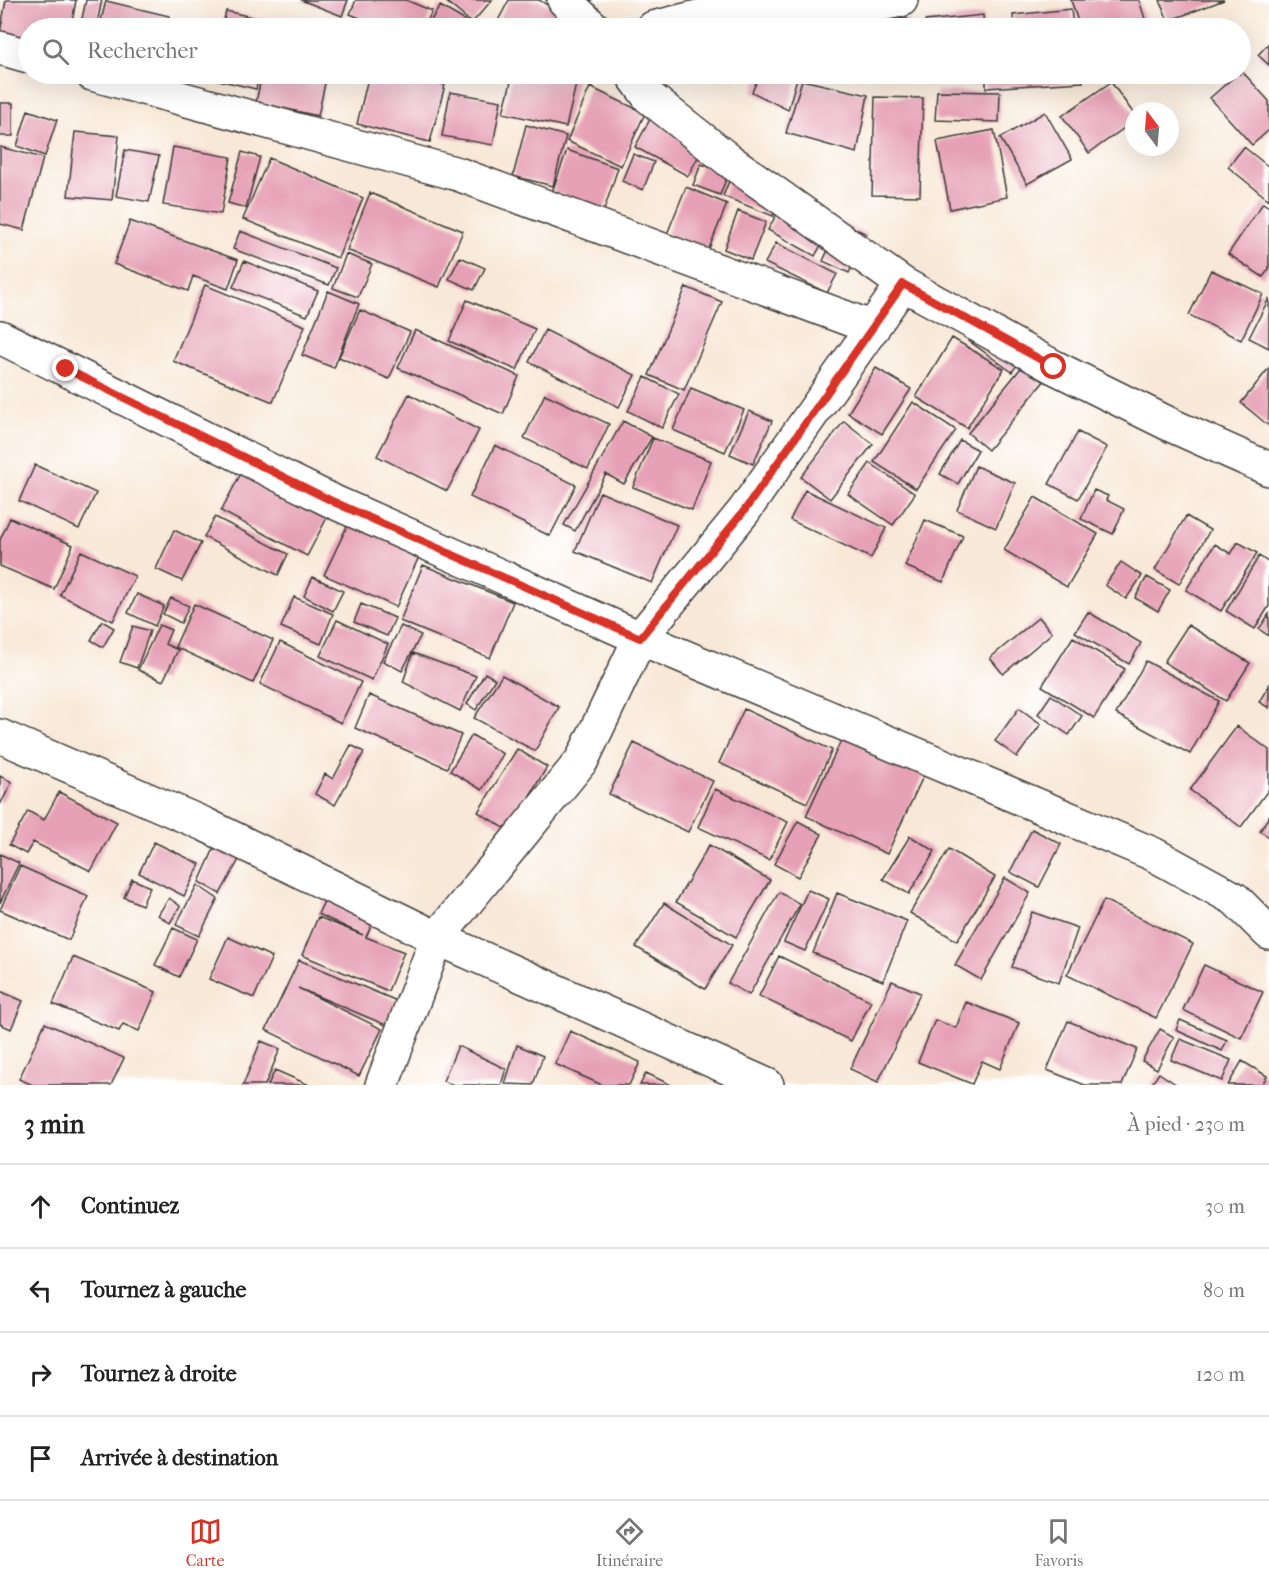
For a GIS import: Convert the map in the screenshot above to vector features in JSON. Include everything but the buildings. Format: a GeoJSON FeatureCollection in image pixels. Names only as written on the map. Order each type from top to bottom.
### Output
{"type":"FeatureCollection","features":[{"type":"Feature","properties":{"kind":"street"},"geometry":{"type":"LineString","coordinates":[[564,0],[583,18]]}},
{"type":"Feature","properties":{"kind":"street"},"geometry":{"type":"LineString","coordinates":[[694,18],[726,10],[875,5],[901,0]]}},
{"type":"Feature","properties":{"kind":"street"},"geometry":{"type":"LineString","coordinates":[[0,48],[18,53]]}},
{"type":"Feature","properties":{"kind":"street"},"geometry":{"type":"LineString","coordinates":[[129,84],[458,174],[873,328]]}},
{"type":"Feature","properties":{"kind":"street"},"geometry":{"type":"LineString","coordinates":[[639,84],[649,97],[730,162],[903,284],[1054,367],[1173,426],[1269,469]]}},
{"type":"Feature","properties":{"kind":"street"},"geometry":{"type":"LineString","coordinates":[[382,1085],[437,938],[582,760],[640,638],[744,511],[903,284]]}},
{"type":"Feature","properties":{"kind":"street"},"geometry":{"type":"LineString","coordinates":[[0,337],[334,502],[640,638],[1153,854],[1235,899],[1269,933]]}},
{"type":"Feature","properties":{"kind":"street"},"geometry":{"type":"LineString","coordinates":[[0,736],[206,825],[437,938],[767,1085]]}},
{"type":"Feature","properties":{"kind":"route"},"geometry":{"type":"LineString","coordinates":[[66,369],[334,502],[640,638],[744,511],[903,284],[1054,367]]}}]}
